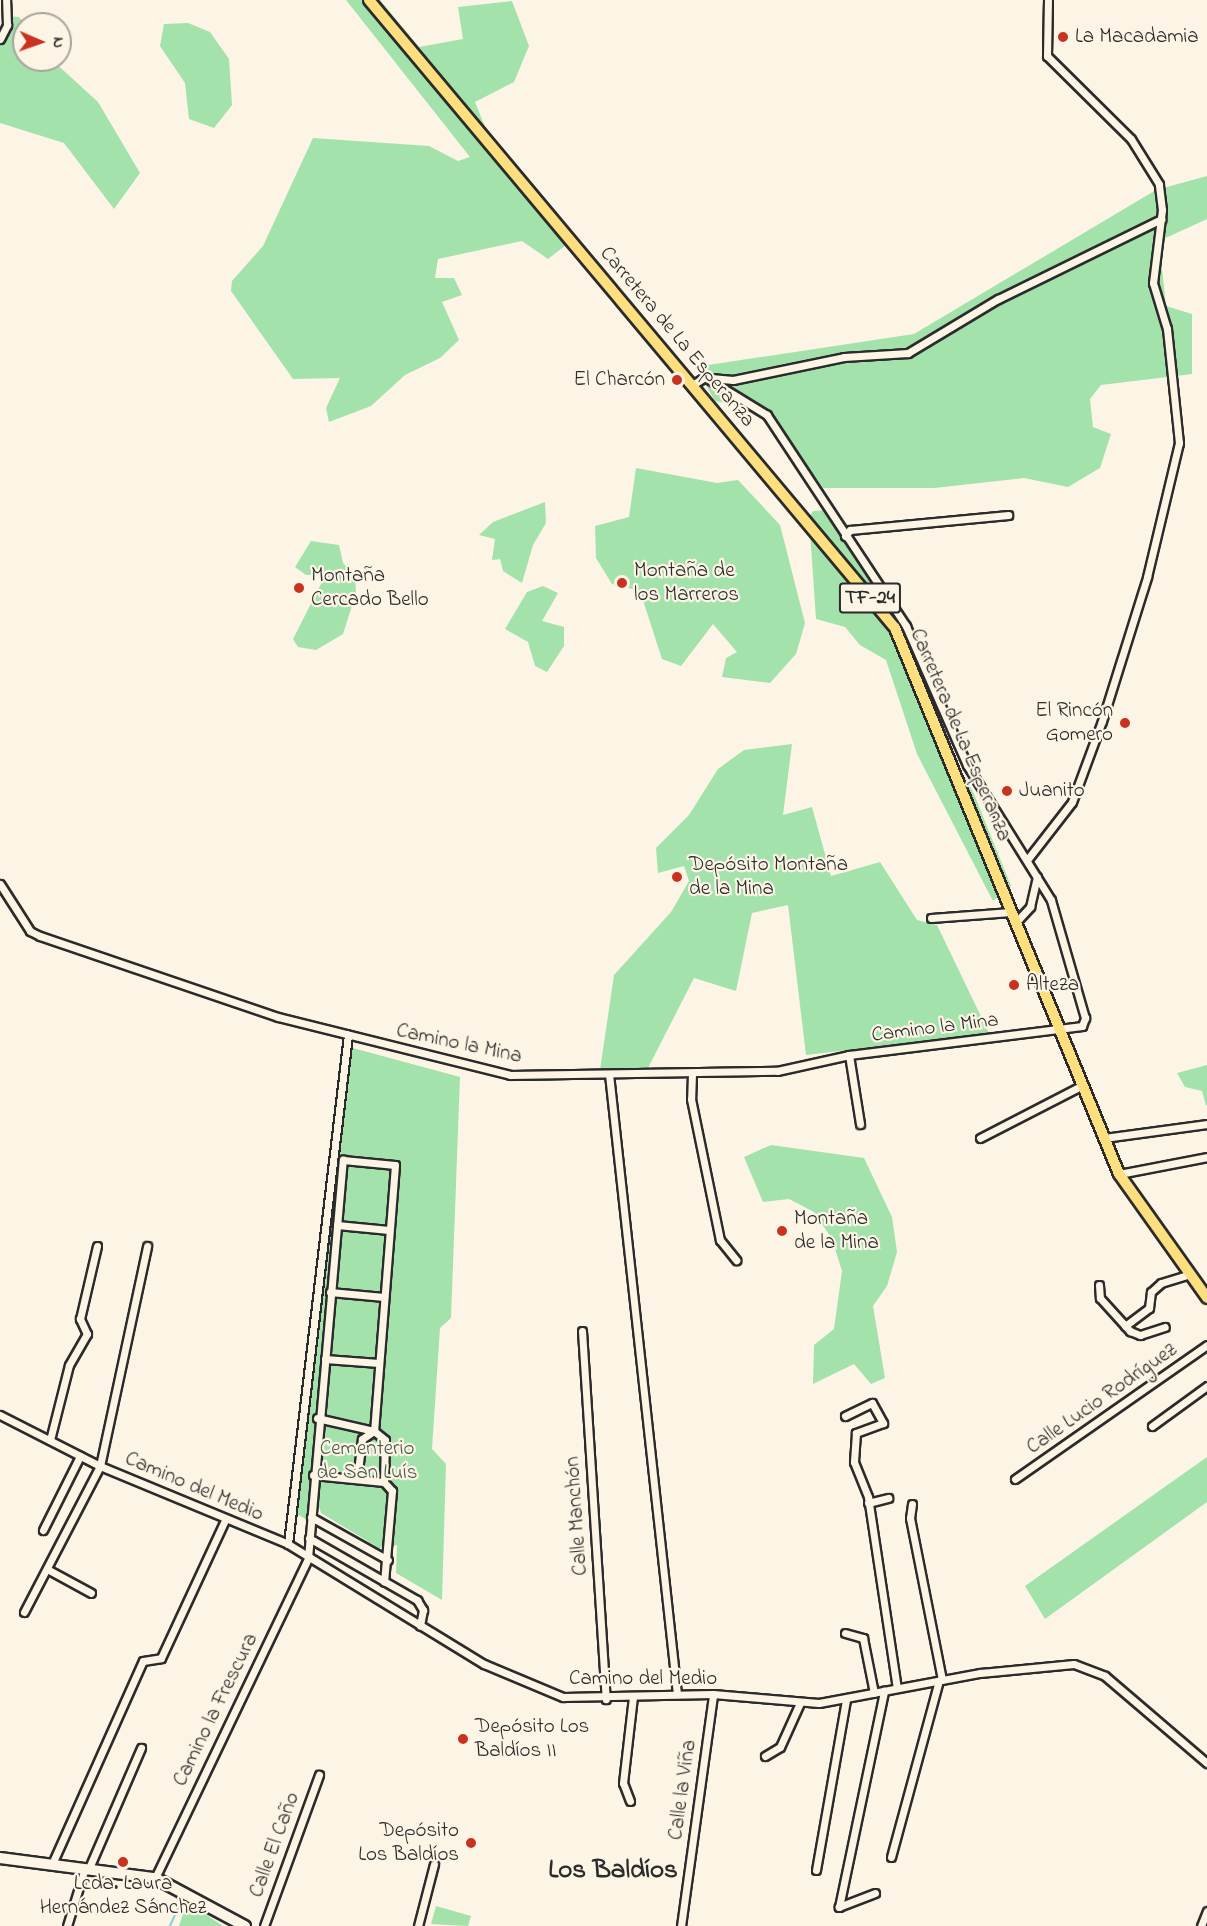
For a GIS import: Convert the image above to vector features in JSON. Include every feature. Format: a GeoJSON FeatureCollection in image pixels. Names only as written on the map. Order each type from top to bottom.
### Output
{"type":"FeatureCollection","features":[{"type":"Feature","properties":{"kind":"main road","name":"Carretera de La Esperanza"},"geometry":{"type":"LineString","coordinates":[[369,0],[895,627],[1119,1174],[1207,1298]]}},
{"type":"Feature","properties":{"kind":"main road"},"geometry":{"type":"LineString","coordinates":[[0,1858],[155,1878],[245,1926]]}},
{"type":"Feature","properties":{"kind":"street"},"geometry":{"type":"LineString","coordinates":[[0,39],[7,25],[6,0]]}},
{"type":"Feature","properties":{"kind":"street"},"geometry":{"type":"LineString","coordinates":[[1027,860],[1072,802],[1102,721],[1178,456],[1167,329],[1153,283],[1161,219],[1161,195],[1149,164],[1047,56],[1048,0]]}},
{"type":"Feature","properties":{"kind":"street"},"geometry":{"type":"LineString","coordinates":[[692,385],[705,377],[733,380],[844,357],[908,353],[998,299],[1161,219]]}},
{"type":"Feature","properties":{"kind":"street"},"geometry":{"type":"LineString","coordinates":[[705,377],[767,415],[844,536],[906,626],[967,765],[1037,877],[1030,907],[1013,917],[931,918]]}},
{"type":"Feature","properties":{"kind":"street"},"geometry":{"type":"LineString","coordinates":[[844,536],[850,530],[1008,515]]}},
{"type":"Feature","properties":{"kind":"street","name":"Camino la Mina"},"geometry":{"type":"LineString","coordinates":[[0,884],[30,931],[40,936],[122,960],[188,989],[348,1035],[510,1075],[692,1074],[777,1071],[849,1055],[1082,1026],[1085,1018],[1058,919],[1037,877]]}},
{"type":"Feature","properties":{"kind":"street"},"geometry":{"type":"LineString","coordinates":[[288,1545],[348,1035]]}},
{"type":"Feature","properties":{"kind":"street"},"geometry":{"type":"LineString","coordinates":[[849,1055],[860,1124]]}},
{"type":"Feature","properties":{"kind":"street"},"geometry":{"type":"LineString","coordinates":[[609,1074],[678,1694]]}},
{"type":"Feature","properties":{"kind":"street"},"geometry":{"type":"LineString","coordinates":[[692,1074],[691,1099],[720,1240],[736,1260]]}},
{"type":"Feature","properties":{"kind":"street"},"geometry":{"type":"LineString","coordinates":[[980,1138],[1083,1085]]}},
{"type":"Feature","properties":{"kind":"street"},"geometry":{"type":"LineString","coordinates":[[1104,1138],[1207,1124]]}},
{"type":"Feature","properties":{"kind":"street"},"geometry":{"type":"LineString","coordinates":[[1119,1174],[1207,1157]]}},
{"type":"Feature","properties":{"kind":"street"},"geometry":{"type":"LineString","coordinates":[[308,1558],[317,1418],[325,1359],[343,1160],[395,1166],[374,1431]]}},
{"type":"Feature","properties":{"kind":"street"},"geometry":{"type":"LineString","coordinates":[[337,1225],[389,1230]]}},
{"type":"Feature","properties":{"kind":"street"},"geometry":{"type":"LineString","coordinates":[[50,1440],[69,1365],[87,1334],[80,1319],[97,1246]]}},
{"type":"Feature","properties":{"kind":"street"},"geometry":{"type":"LineString","coordinates":[[24,1612],[99,1466],[147,1246]]}},
{"type":"Feature","properties":{"kind":"street"},"geometry":{"type":"LineString","coordinates":[[1125,1326],[1149,1308],[1151,1292],[1161,1282],[1190,1274]]}},
{"type":"Feature","properties":{"kind":"street"},"geometry":{"type":"LineString","coordinates":[[1099,1285],[1100,1298],[1125,1326],[1140,1335],[1165,1327]]}},
{"type":"Feature","properties":{"kind":"street"},"geometry":{"type":"LineString","coordinates":[[330,1292],[384,1297]]}},
{"type":"Feature","properties":{"kind":"street","name":"Calle Manchón"},"geometry":{"type":"LineString","coordinates":[[582,1331],[606,1698]]}},
{"type":"Feature","properties":{"kind":"street","name":"Calle Lucio Rodríguez"},"geometry":{"type":"LineString","coordinates":[[1015,1479],[1207,1345]]}},
{"type":"Feature","properties":{"kind":"street"},"geometry":{"type":"LineString","coordinates":[[325,1359],[379,1363]]}},
{"type":"Feature","properties":{"kind":"street"},"geometry":{"type":"LineString","coordinates":[[1152,1426],[1207,1386]]}},
{"type":"Feature","properties":{"kind":"street"},"geometry":{"type":"LineString","coordinates":[[845,1416],[872,1403],[882,1423],[854,1437],[855,1466],[868,1503],[897,1688]]}},
{"type":"Feature","properties":{"kind":"street","name":"Camino del Medio"},"geometry":{"type":"LineString","coordinates":[[0,1415],[99,1466],[165,1489],[225,1520],[288,1545],[484,1664],[550,1693],[577,1700],[713,1694],[800,1703],[846,1700],[940,1680],[1040,1665],[1088,1667],[1207,1763]]}},
{"type":"Feature","properties":{"kind":"street"},"geometry":{"type":"LineString","coordinates":[[317,1418],[374,1431],[387,1446],[384,1482]]}},
{"type":"Feature","properties":{"kind":"street"},"geometry":{"type":"LineString","coordinates":[[357,1479],[362,1439],[374,1431]]}},
{"type":"Feature","properties":{"kind":"street"},"geometry":{"type":"LineString","coordinates":[[43,1530],[80,1456]]}},
{"type":"Feature","properties":{"kind":"street"},"geometry":{"type":"LineString","coordinates":[[313,1475],[384,1482],[392,1491],[388,1560],[384,1582]]}},
{"type":"Feature","properties":{"kind":"street"},"geometry":{"type":"LineString","coordinates":[[868,1503],[888,1498]]}},
{"type":"Feature","properties":{"kind":"street"},"geometry":{"type":"LineString","coordinates":[[891,1857],[940,1680],[910,1518],[912,1504]]}},
{"type":"Feature","properties":{"kind":"street"},"geometry":{"type":"LineString","coordinates":[[311,1517],[388,1560]]}},
{"type":"Feature","properties":{"kind":"street"},"geometry":{"type":"LineString","coordinates":[[52,1864],[143,1661],[161,1658],[225,1520]]}},
{"type":"Feature","properties":{"kind":"street"},"geometry":{"type":"LineString","coordinates":[[309,1538],[421,1605],[420,1626]]}},
{"type":"Feature","properties":{"kind":"street","name":"Camino la Frescura"},"geometry":{"type":"LineString","coordinates":[[155,1878],[308,1558]]}},
{"type":"Feature","properties":{"kind":"street"},"geometry":{"type":"LineString","coordinates":[[47,1569],[91,1593]]}},
{"type":"Feature","properties":{"kind":"street"},"geometry":{"type":"LineString","coordinates":[[845,1633],[863,1638],[874,1693]]}},
{"type":"Feature","properties":{"kind":"street"},"geometry":{"type":"LineString","coordinates":[[875,1893],[838,1907],[884,1691]]}},
{"type":"Feature","properties":{"kind":"street","name":"Calle la Viña"},"geometry":{"type":"LineString","coordinates":[[681,1926],[713,1694]]}},
{"type":"Feature","properties":{"kind":"street"},"geometry":{"type":"LineString","coordinates":[[630,1801],[623,1783],[633,1697]]}},
{"type":"Feature","properties":{"kind":"street"},"geometry":{"type":"LineString","coordinates":[[816,1870],[846,1700]]}},
{"type":"Feature","properties":{"kind":"street"},"geometry":{"type":"LineString","coordinates":[[765,1756],[780,1747],[800,1703]]}},
{"type":"Feature","properties":{"kind":"street"},"geometry":{"type":"LineString","coordinates":[[67,1926],[87,1868],[141,1748]]}},
{"type":"Feature","properties":{"kind":"street","name":"Calle El Caño"},"geometry":{"type":"LineString","coordinates":[[264,1926],[319,1775]]}},
{"type":"Feature","properties":{"kind":"street"},"geometry":{"type":"LineString","coordinates":[[418,1926],[434,1864]]}},
{"type":"Feature","properties":{"kind":"street"},"geometry":{"type":"LineString","coordinates":[[1201,1926],[1207,1911]]}},
{"type":"Feature","properties":{"kind":"green space"},"geometry":{"type":"Polygon","coordinates":[[[346,0],[380,0],[419,47],[463,39],[458,7],[512,1],[529,46],[514,82],[475,102],[499,162],[566,245],[548,259],[522,241],[438,259],[435,278],[454,278],[462,295],[442,302],[459,340],[440,358],[405,375],[371,406],[329,422],[326,408],[340,378],[293,379],[231,291],[232,281],[263,246],[313,138],[429,146],[458,161],[470,157],[346,0]]]}},
{"type":"Feature","properties":{"kind":"green space"},"geometry":{"type":"Polygon","coordinates":[[[7,16],[12,16],[12,72],[65,72],[98,102],[140,173],[114,209],[64,143],[0,123],[0,31],[7,16]]]}},
{"type":"Feature","properties":{"kind":"green space"},"geometry":{"type":"Polygon","coordinates":[[[188,23],[210,32],[229,59],[232,105],[214,128],[189,119],[185,83],[160,46],[164,24],[188,23]]]}},
{"type":"Feature","properties":{"kind":"green space"},"geometry":{"type":"Polygon","coordinates":[[[1207,176],[1207,219],[1159,241],[1166,306],[1192,314],[1192,374],[1101,385],[1090,399],[1093,427],[1111,434],[1100,468],[1068,487],[1024,478],[934,488],[823,488],[770,412],[715,401],[695,367],[914,334],[1156,190],[1207,176]]]}},
{"type":"Feature","properties":{"kind":"green space"},"geometry":{"type":"Polygon","coordinates":[[[636,468],[717,483],[738,480],[780,525],[805,623],[796,654],[770,683],[722,677],[726,658],[737,652],[713,624],[681,666],[662,659],[640,591],[612,584],[596,558],[595,526],[629,517],[636,468]]]}},
{"type":"Feature","properties":{"kind":"green space"},"geometry":{"type":"Polygon","coordinates":[[[545,502],[546,523],[533,545],[522,583],[503,571],[500,559],[492,560],[495,539],[479,535],[493,522],[545,502]]]}},
{"type":"Feature","properties":{"kind":"green space"},"geometry":{"type":"Polygon","coordinates":[[[829,510],[897,622],[898,644],[922,700],[974,794],[1011,886],[993,901],[917,754],[886,660],[860,645],[845,627],[816,619],[809,517],[813,511],[829,510]]]}},
{"type":"Feature","properties":{"kind":"green space"},"geometry":{"type":"Polygon","coordinates":[[[311,541],[339,545],[343,563],[355,576],[356,593],[343,634],[316,650],[298,647],[293,639],[322,582],[320,575],[306,575],[295,567],[311,541]]]}},
{"type":"Feature","properties":{"kind":"green space"},"geometry":{"type":"Polygon","coordinates":[[[543,586],[558,593],[542,621],[564,627],[564,646],[547,672],[535,666],[528,642],[505,629],[527,592],[543,586]]]}},
{"type":"Feature","properties":{"kind":"green space"},"geometry":{"type":"Polygon","coordinates":[[[792,744],[783,815],[812,807],[831,876],[880,862],[917,920],[937,925],[989,1033],[806,1055],[788,905],[752,913],[736,991],[694,978],[647,1070],[600,1070],[614,975],[671,912],[689,881],[684,866],[658,873],[656,848],[689,815],[718,769],[744,750],[792,744]]]}},
{"type":"Feature","properties":{"kind":"green space","name":"Cementerio de San Luís"},"geometry":{"type":"Polygon","coordinates":[[[349,1047],[460,1077],[451,1318],[440,1328],[432,1449],[446,1464],[442,1600],[396,1573],[397,1545],[379,1548],[321,1513],[319,1506],[308,1506],[307,1520],[295,1513],[349,1047]]]}},
{"type":"Feature","properties":{"kind":"green space"},"geometry":{"type":"Polygon","coordinates":[[[1207,1065],[1206,1106],[1202,1091],[1185,1087],[1177,1073],[1207,1065]]]}},
{"type":"Feature","properties":{"kind":"green space"},"geometry":{"type":"Polygon","coordinates":[[[771,1145],[864,1158],[892,1217],[897,1252],[887,1286],[873,1306],[885,1378],[871,1384],[854,1364],[813,1384],[814,1345],[834,1329],[842,1271],[832,1239],[814,1212],[789,1199],[763,1202],[744,1157],[771,1145]]]}},
{"type":"Feature","properties":{"kind":"green space"},"geometry":{"type":"Polygon","coordinates":[[[1207,1457],[1207,1502],[1045,1619],[1025,1586],[1207,1457]]]}},
{"type":"Feature","properties":{"kind":"green space"},"geometry":{"type":"Polygon","coordinates":[[[187,1902],[223,1926],[179,1926],[187,1902]]]}},
{"type":"Feature","properties":{"kind":"green space"},"geometry":{"type":"Polygon","coordinates":[[[436,1906],[471,1916],[468,1926],[431,1924],[436,1906]]]}},
{"type":"Feature","properties":{"kind":"waterway"},"geometry":{"type":"LineString","coordinates":[[170,1926],[181,1901]]}},
{"type":"Feature","properties":{"kind":"place","name":"La Macadamia"},"geometry":{"type":"Point","coordinates":[1063,37]}},
{"type":"Feature","properties":{"kind":"place","name":"El Charcón"},"geometry":{"type":"Point","coordinates":[677,380]}},
{"type":"Feature","properties":{"kind":"place","name":"Montaña de los Marreros"},"geometry":{"type":"Point","coordinates":[622,583]}},
{"type":"Feature","properties":{"kind":"place","name":"Montaña Cercado Bello"},"geometry":{"type":"Point","coordinates":[299,588]}},
{"type":"Feature","properties":{"kind":"place","name":"El Rincón Gomero"},"geometry":{"type":"Point","coordinates":[1125,723]}},
{"type":"Feature","properties":{"kind":"place","name":"Juanito"},"geometry":{"type":"Point","coordinates":[1007,791]}},
{"type":"Feature","properties":{"kind":"place","name":"Depósito Montaña de la Mina"},"geometry":{"type":"Point","coordinates":[677,877]}},
{"type":"Feature","properties":{"kind":"place","name":"Alteza"},"geometry":{"type":"Point","coordinates":[1014,985]}},
{"type":"Feature","properties":{"kind":"place","name":"Montaña de la Mina"},"geometry":{"type":"Point","coordinates":[782,1231]}},
{"type":"Feature","properties":{"kind":"place","name":"Depósito Los Baldíos II"},"geometry":{"type":"Point","coordinates":[463,1739]}},
{"type":"Feature","properties":{"kind":"place","name":"Depósito Los Baldíos"},"geometry":{"type":"Point","coordinates":[471,1843]}},
{"type":"Feature","properties":{"kind":"place","name":"Lcda. Laura Hernández Sánchez"},"geometry":{"type":"Point","coordinates":[123,1862]}},
{"type":"Feature","properties":{"kind":"district","name":"Los Baldíos"},"geometry":{"type":"Point","coordinates":[613,1871]}}]}
